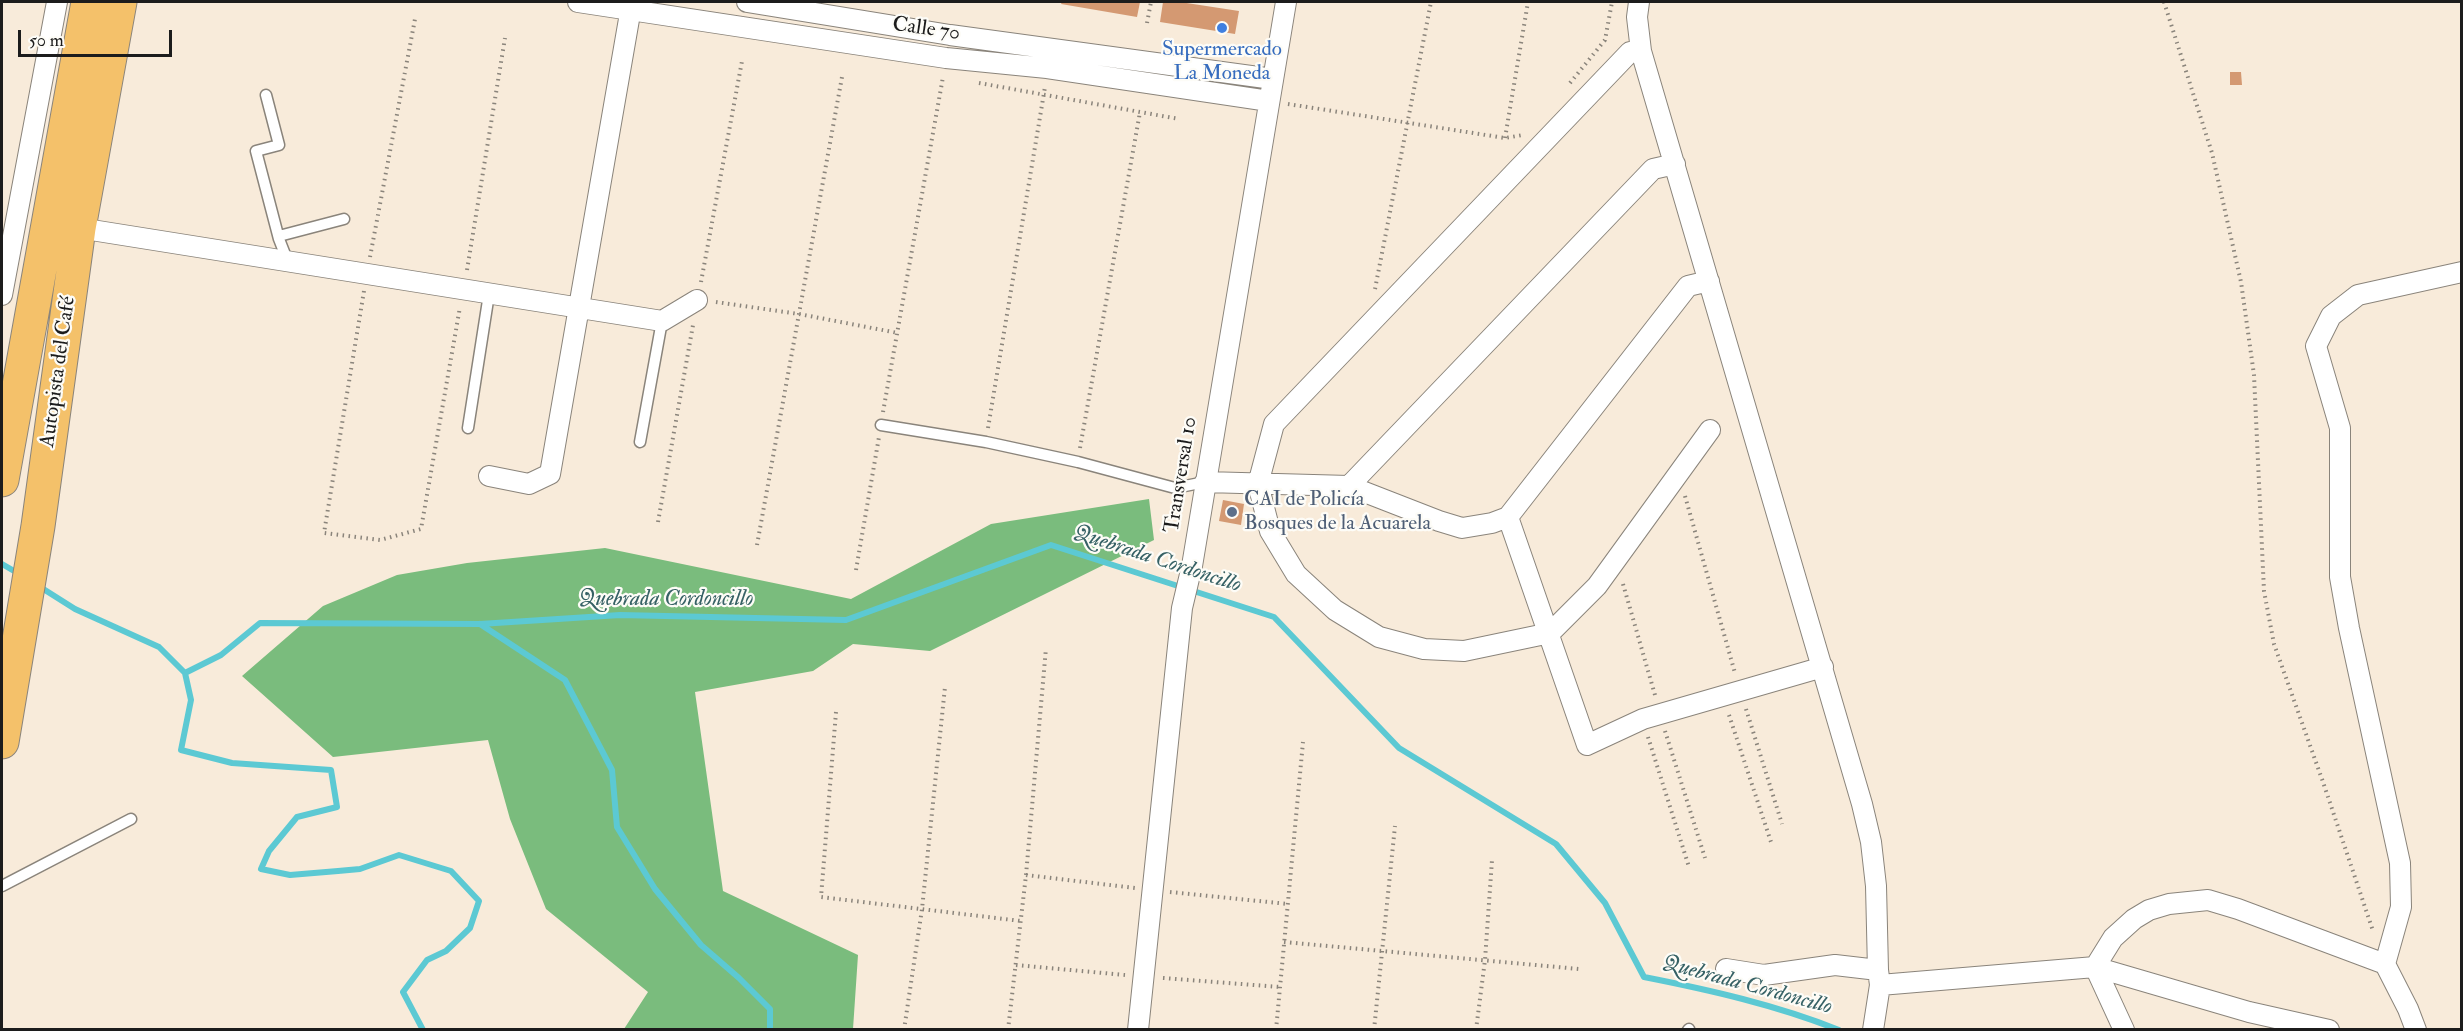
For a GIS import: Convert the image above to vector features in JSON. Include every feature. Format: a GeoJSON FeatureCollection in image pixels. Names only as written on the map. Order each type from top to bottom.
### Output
{"type":"FeatureCollection","features":[{"type":"Feature","properties":{"kind":"highway","name":"Autopista del Café"},"geometry":{"type":"LineString","coordinates":[[2,480],[88,2]]}},
{"type":"Feature","properties":{"kind":"highway","name":"Autopista del Café"},"geometry":{"type":"LineString","coordinates":[[2,742],[38,526],[79,228],[120,2]]}},
{"type":"Feature","properties":{"kind":"street"},"geometry":{"type":"LineString","coordinates":[[2,295],[8,216],[57,2]]}},
{"type":"Feature","properties":{"kind":"street","name":"Calle 70"},"geometry":{"type":"LineString","coordinates":[[578,2],[632,6],[946,58],[1047,68],[1269,101]]}},
{"type":"Feature","properties":{"kind":"street","name":"Calle 70"},"geometry":{"type":"LineString","coordinates":[[747,2],[950,35],[1273,79]]}},
{"type":"Feature","properties":{"kind":"street","name":"Transversal 10"},"geometry":{"type":"LineString","coordinates":[[1138,1029],[1182,608],[1192,566],[1286,2]]}},
{"type":"Feature","properties":{"kind":"street"},"geometry":{"type":"LineString","coordinates":[[1639,2],[1637,17],[1641,51],[1823,667],[1871,842],[1876,886],[1879,978],[1874,1028]]}},
{"type":"Feature","properties":{"kind":"street"},"geometry":{"type":"LineString","coordinates":[[489,476],[529,484],[550,474],[632,6]]}},
{"type":"Feature","properties":{"kind":"street"},"geometry":{"type":"LineString","coordinates":[[1641,51],[1630,52],[1274,424],[1258,484],[1270,531],[1296,574],[1335,610],[1379,637],[1424,649],[1464,651],[1550,633],[1597,586],[1710,430]]}},
{"type":"Feature","properties":{"kind":"street"},"geometry":{"type":"LineString","coordinates":[[1349,486],[1653,169],[1675,164]]}},
{"type":"Feature","properties":{"kind":"street"},"geometry":{"type":"LineString","coordinates":[[79,228],[662,321],[697,300]]}},
{"type":"Feature","properties":{"kind":"street"},"geometry":{"type":"LineString","coordinates":[[2385,964],[2401,907],[2400,863],[2340,577],[2340,428],[2316,346],[2331,316],[2358,295],[2462,272]]}},
{"type":"Feature","properties":{"kind":"street"},"geometry":{"type":"LineString","coordinates":[[1205,482],[1349,486],[1439,522],[1462,528],[1492,524],[1508,517],[1688,286],[1709,281]]}},
{"type":"Feature","properties":{"kind":"street"},"geometry":{"type":"LineString","coordinates":[[1508,517],[1587,745],[1643,719],[1742,698],[1823,667]]}},
{"type":"Feature","properties":{"kind":"street"},"geometry":{"type":"LineString","coordinates":[[2096,967],[2113,938],[2134,918],[2149,910],[2169,904],[2208,900],[2385,964],[2416,1029]]}},
{"type":"Feature","properties":{"kind":"street"},"geometry":{"type":"LineString","coordinates":[[1726,969],[1764,975],[1835,965],[1879,978],[2096,967],[2249,1012],[2329,1029]]}},
{"type":"Feature","properties":{"kind":"street"},"geometry":{"type":"LineString","coordinates":[[2096,967],[2124,1029]]}},
{"type":"Feature","properties":{"kind":"lane"},"geometry":{"type":"LineString","coordinates":[[266,95],[279,145],[256,151],[288,262]]}},
{"type":"Feature","properties":{"kind":"lane"},"geometry":{"type":"LineString","coordinates":[[279,236],[344,219]]}},
{"type":"Feature","properties":{"kind":"lane"},"geometry":{"type":"LineString","coordinates":[[468,428],[489,294]]}},
{"type":"Feature","properties":{"kind":"lane"},"geometry":{"type":"LineString","coordinates":[[640,442],[662,321]]}},
{"type":"Feature","properties":{"kind":"lane"},"geometry":{"type":"LineString","coordinates":[[881,425],[986,442],[1078,462],[1175,488],[1205,482]]}},
{"type":"Feature","properties":{"kind":"lane"},"geometry":{"type":"LineString","coordinates":[[2,886],[131,819]]}},
{"type":"Feature","properties":{"kind":"path"},"geometry":{"type":"LineString","coordinates":[[1147,23],[1151,2]]}},
{"type":"Feature","properties":{"kind":"path"},"geometry":{"type":"LineString","coordinates":[[1375,291],[1431,2]]}},
{"type":"Feature","properties":{"kind":"path"},"geometry":{"type":"LineString","coordinates":[[1505,138],[1528,2]]}},
{"type":"Feature","properties":{"kind":"path"},"geometry":{"type":"LineString","coordinates":[[1563,92],[1605,40],[1612,2]]}},
{"type":"Feature","properties":{"kind":"path"},"geometry":{"type":"LineString","coordinates":[[2164,2],[2212,153],[2241,282],[2254,375],[2264,591],[2274,644],[2324,782],[2385,964]]}},
{"type":"Feature","properties":{"kind":"path"},"geometry":{"type":"LineString","coordinates":[[658,522],[742,61]]}},
{"type":"Feature","properties":{"kind":"path"},"geometry":{"type":"LineString","coordinates":[[986,442],[1047,68]]}},
{"type":"Feature","properties":{"kind":"path"},"geometry":{"type":"LineString","coordinates":[[855,570],[943,76],[954,79]]}},
{"type":"Feature","properties":{"kind":"path"},"geometry":{"type":"LineString","coordinates":[[757,545],[842,77]]}},
{"type":"Feature","properties":{"kind":"path"},"geometry":{"type":"LineString","coordinates":[[976,83],[1179,119]]}},
{"type":"Feature","properties":{"kind":"path"},"geometry":{"type":"LineString","coordinates":[[1269,101],[1505,138],[1528,134]]}},
{"type":"Feature","properties":{"kind":"path"},"geometry":{"type":"LineString","coordinates":[[1078,462],[1140,112]]}},
{"type":"Feature","properties":{"kind":"path"},"geometry":{"type":"LineString","coordinates":[[697,300],[799,314],[897,333]]}},
{"type":"Feature","properties":{"kind":"path"},"geometry":{"type":"LineString","coordinates":[[1679,475],[1742,698],[1782,824]]}},
{"type":"Feature","properties":{"kind":"path"},"geometry":{"type":"LineString","coordinates":[[324,532],[380,540],[421,529]]}},
{"type":"Feature","properties":{"kind":"path"},"geometry":{"type":"LineString","coordinates":[[1008,1029],[1026,875],[1046,648]]}},
{"type":"Feature","properties":{"kind":"path"},"geometry":{"type":"LineString","coordinates":[[904,1029],[922,909],[945,687]]}},
{"type":"Feature","properties":{"kind":"path"},"geometry":{"type":"LineString","coordinates":[[1728,711],[1771,842]]}},
{"type":"Feature","properties":{"kind":"path"},"geometry":{"type":"LineString","coordinates":[[836,712],[820,897],[1021,921]]}},
{"type":"Feature","properties":{"kind":"path"},"geometry":{"type":"LineString","coordinates":[[1643,719],[1689,867]]}},
{"type":"Feature","properties":{"kind":"path"},"geometry":{"type":"LineString","coordinates":[[1276,1029],[1303,742]]}},
{"type":"Feature","properties":{"kind":"path"},"geometry":{"type":"LineString","coordinates":[[1374,1029],[1395,826]]}},
{"type":"Feature","properties":{"kind":"path"},"geometry":{"type":"LineString","coordinates":[[1476,1029],[1485,960],[1492,860]]}},
{"type":"Feature","properties":{"kind":"path"},"geometry":{"type":"LineString","coordinates":[[1026,875],[1153,891],[1288,904]]}},
{"type":"Feature","properties":{"kind":"path"},"geometry":{"type":"LineString","coordinates":[[1284,942],[1579,969]]}},
{"type":"Feature","properties":{"kind":"path"},"geometry":{"type":"LineString","coordinates":[[1016,965],[1280,987]]}},
{"type":"Feature","properties":{"kind":"green space"},"geometry":{"type":"Polygon","coordinates":[[[1149,499],[1154,540],[930,651],[853,644],[813,671],[695,692],[723,891],[858,955],[853,1029],[624,1029],[648,992],[546,909],[510,819],[488,740],[333,757],[242,676],[323,606],[397,575],[467,563],[605,548],[851,599],[991,524],[1149,499]]]}},
{"type":"Feature","properties":{"kind":"building"},"geometry":{"type":"Polygon","coordinates":[[[1062,2],[1140,2],[1137,17],[1061,4],[1062,2]]]}},
{"type":"Feature","properties":{"kind":"building"},"geometry":{"type":"Polygon","coordinates":[[[1163,2],[1180,2],[1239,11],[1235,34],[1160,22],[1163,2]]]}},
{"type":"Feature","properties":{"kind":"building"},"geometry":{"type":"Polygon","coordinates":[[[2230,72],[2241,72],[2242,85],[2230,85],[2230,72]]]}},
{"type":"Feature","properties":{"kind":"building","name":"CAI de Policía Bosques de la Acuarela"},"geometry":{"type":"Polygon","coordinates":[[[1223,500],[1244,504],[1241,525],[1219,521],[1223,500]]]}},
{"type":"Feature","properties":{"kind":"waterway","name":"Quebrada Cordoncillo"},"geometry":{"type":"LineString","coordinates":[[185,673],[221,655],[260,623],[480,624],[620,615],[846,620],[1051,545],[1274,617],[1399,748],[1556,844],[1605,903],[1644,977],[1743,999],[1839,1030]]}},
{"type":"Feature","properties":{"kind":"waterway"},"geometry":{"type":"LineString","coordinates":[[2,564],[21,575]]}},
{"type":"Feature","properties":{"kind":"waterway"},"geometry":{"type":"LineString","coordinates":[[37,585],[75,609],[159,647],[185,673],[191,700],[181,750],[232,763],[331,770],[337,807],[297,817],[269,851],[261,869],[290,875],[360,869],[399,855],[451,871],[479,901],[470,928],[446,951],[427,960],[403,992],[423,1030]]}},
{"type":"Feature","properties":{"kind":"waterway"},"geometry":{"type":"LineString","coordinates":[[480,624],[565,680],[612,770],[617,827],[655,889],[701,945],[770,1009],[770,1030]]}},
{"type":"Feature","properties":{"kind":"place","name":"Supermercado La Moneda"},"geometry":{"type":"Point","coordinates":[1222,28]}},
{"type":"Feature","properties":{"kind":"place","name":"CAI de Policía Bosques de la Acuarela"},"geometry":{"type":"Point","coordinates":[1232,512]}}]}
